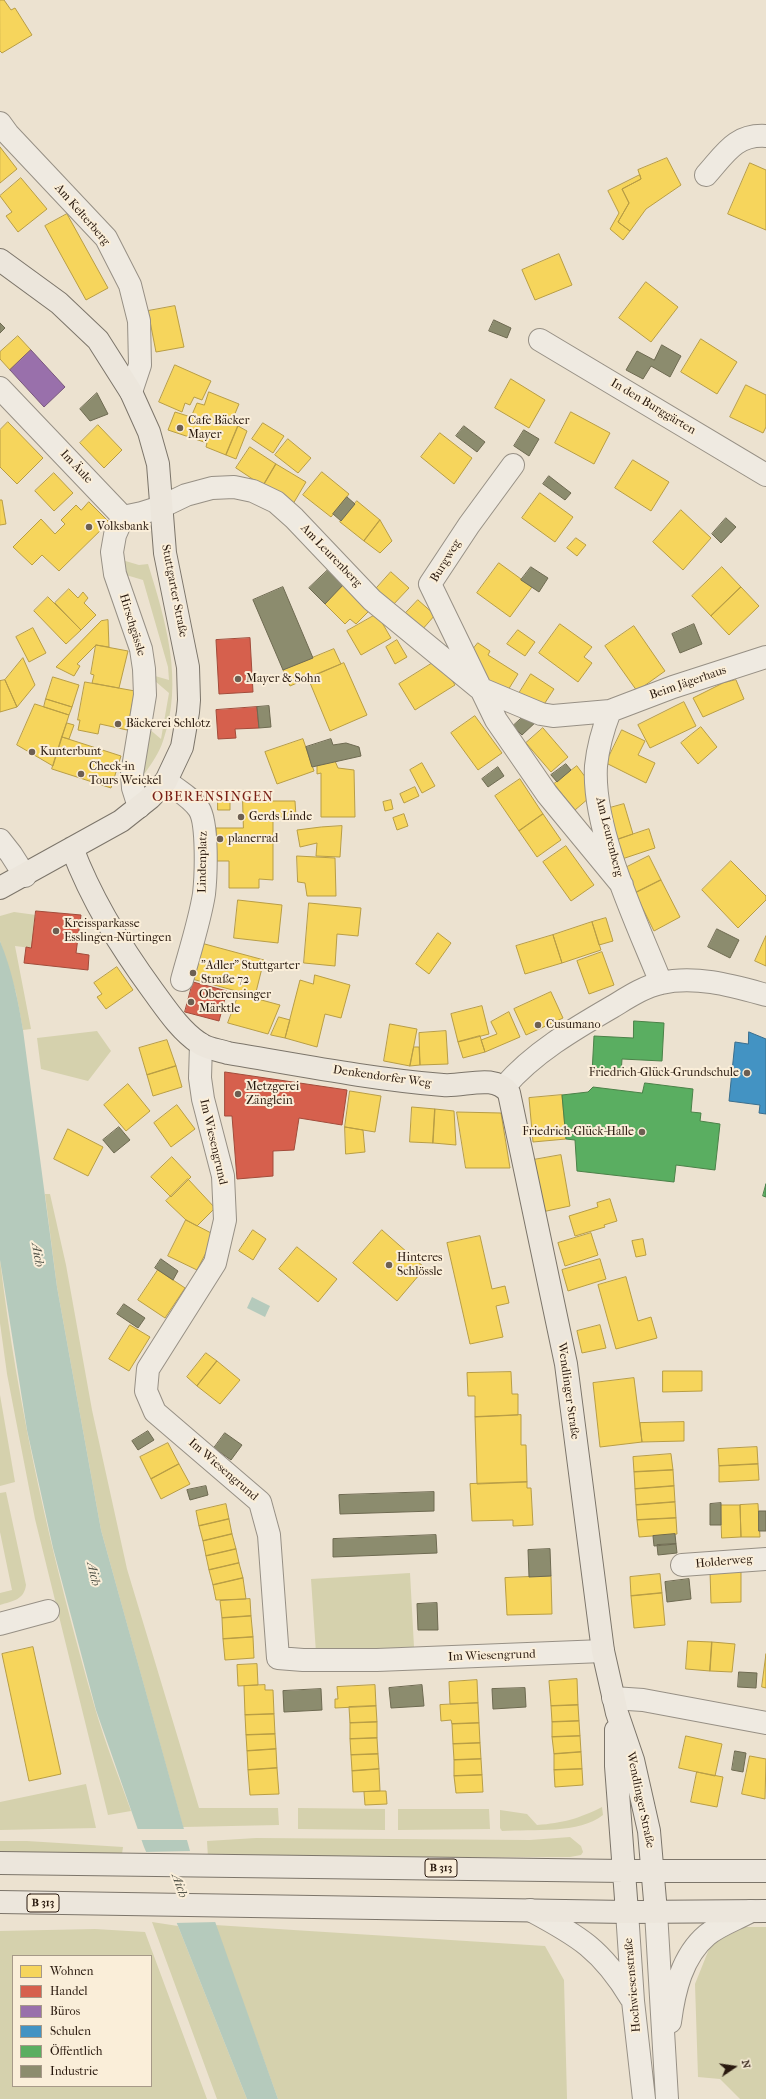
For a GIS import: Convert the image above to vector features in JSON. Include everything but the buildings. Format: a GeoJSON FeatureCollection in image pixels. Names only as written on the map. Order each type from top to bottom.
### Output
{"type":"FeatureCollection","features":[{"type":"Feature","properties":{"kind":"main road","name":"Stuttgarter Straße"},"geometry":{"type":"LineString","coordinates":[[0,260],[59,302],[98,340],[131,392],[149,432],[158,464],[165,553],[188,667],[189,700],[182,747],[166,781],[140,807],[121,821],[25,876],[0,888]]}},
{"type":"Feature","properties":{"kind":"main road","name":"Denkendorfer Weg"},"geometry":{"type":"LineString","coordinates":[[72,848],[87,886],[106,923],[125,953],[172,1018],[200,1044],[228,1053],[399,1080],[452,1086],[488,1082],[498,1083],[504,1087]]}},
{"type":"Feature","properties":{"kind":"main road","name":"Wendlinger Straße"},"geometry":{"type":"LineString","coordinates":[[504,1087],[509,1093],[513,1105],[566,1364],[603,1651],[615,1706],[633,1760],[649,1831],[654,1871],[656,1912]]}},
{"type":"Feature","properties":{"kind":"main road","name":"Wendlinger Straße"},"geometry":{"type":"LineString","coordinates":[[615,1706],[616,1766],[624,1871]]}},
{"type":"Feature","properties":{"kind":"main road","name":"B 313"},"geometry":{"type":"LineString","coordinates":[[0,1863],[624,1871],[766,1871]]}},
{"type":"Feature","properties":{"kind":"main road","name":"Hochwiesenstraße"},"geometry":{"type":"LineString","coordinates":[[624,1871],[626,1912]]}},
{"type":"Feature","properties":{"kind":"main road","name":"B 313"},"geometry":{"type":"LineString","coordinates":[[0,1902],[626,1912],[758,1911]]}},
{"type":"Feature","properties":{"kind":"street","name":"Am Kelterberg"},"geometry":{"type":"LineString","coordinates":[[0,122],[8,134],[106,238],[130,285],[139,321],[140,365],[131,392]]}},
{"type":"Feature","properties":{"kind":"street"},"geometry":{"type":"LineString","coordinates":[[706,175],[738,141],[754,135],[766,136]]}},
{"type":"Feature","properties":{"kind":"street","name":"In den Burggärten"},"geometry":{"type":"LineString","coordinates":[[540,340],[766,475]]}},
{"type":"Feature","properties":{"kind":"street","name":"Im Äule"},"geometry":{"type":"LineString","coordinates":[[0,388],[123,517]]}},
{"type":"Feature","properties":{"kind":"street","name":"Burgweg"},"geometry":{"type":"LineString","coordinates":[[479,688],[430,584],[469,525],[513,466]]}},
{"type":"Feature","properties":{"kind":"street","name":"Am Leurenberg"},"geometry":{"type":"LineString","coordinates":[[161,507],[186,495],[212,488],[234,487],[252,491],[276,502],[294,518],[372,600],[479,688],[541,714],[554,716],[610,710],[600,736],[596,767],[598,799],[606,837],[622,885],[661,983]]}},
{"type":"Feature","properties":{"kind":"street"},"geometry":{"type":"LineString","coordinates":[[123,517],[161,507]]}},
{"type":"Feature","properties":{"kind":"street","name":"Hirschgässle"},"geometry":{"type":"LineString","coordinates":[[123,517],[115,535],[112,552],[115,574],[141,649],[144,669],[145,695],[132,774],[133,788],[140,807]]}},
{"type":"Feature","properties":{"kind":"street","name":"Beim Jägerhaus"},"geometry":{"type":"LineString","coordinates":[[610,710],[673,687],[766,657]]}},
{"type":"Feature","properties":{"kind":"street","name":"Am Leurenberg"},"geometry":{"type":"LineString","coordinates":[[479,688],[496,720],[547,794],[622,885]]}},
{"type":"Feature","properties":{"kind":"street","name":"Lindenplatz"},"geometry":{"type":"LineString","coordinates":[[166,781],[192,801],[204,820],[204,894],[182,980]]}},
{"type":"Feature","properties":{"kind":"street"},"geometry":{"type":"LineString","coordinates":[[4,844],[25,876]]}},
{"type":"Feature","properties":{"kind":"street"},"geometry":{"type":"LineString","coordinates":[[504,1087],[537,1055],[595,1017],[639,991],[661,983],[707,982],[766,995]]}},
{"type":"Feature","properties":{"kind":"street","name":"Im Wiesengrund"},"geometry":{"type":"LineString","coordinates":[[200,1044],[200,1078],[203,1099],[223,1176],[226,1220],[215,1263],[148,1369],[146,1391],[155,1412],[260,1502],[269,1535],[278,1658],[303,1660],[378,1660],[603,1651]]}},
{"type":"Feature","properties":{"kind":"street","name":"Holderweg"},"geometry":{"type":"LineString","coordinates":[[682,1565],[766,1559]]}},
{"type":"Feature","properties":{"kind":"street"},"geometry":{"type":"LineString","coordinates":[[0,1624],[48,1611]]}},
{"type":"Feature","properties":{"kind":"street"},"geometry":{"type":"LineString","coordinates":[[615,1706],[643,1700],[766,1723]]}},
{"type":"Feature","properties":{"kind":"street"},"geometry":{"type":"LineString","coordinates":[[530,1910],[559,1925],[594,1949],[616,1973],[633,2001]]}},
{"type":"Feature","properties":{"kind":"street"},"geometry":{"type":"LineString","coordinates":[[666,2057],[671,2010],[680,1977],[692,1950],[708,1934],[758,1911]]}},
{"type":"Feature","properties":{"kind":"street","name":"Hochwiesenstraße"},"geometry":{"type":"LineString","coordinates":[[626,1912],[633,2001],[644,2099]]}},
{"type":"Feature","properties":{"kind":"street"},"geometry":{"type":"LineString","coordinates":[[656,1912],[666,2057],[667,2099]]}},
{"type":"Feature","properties":{"kind":"shaded area"},"geometry":{"type":"Polygon","coordinates":[[[122,560],[139,565],[148,564],[161,608],[170,652],[172,696],[169,719],[159,750],[153,762],[145,773],[142,774],[148,728],[161,739],[169,693],[155,681],[155,676],[169,680],[168,667],[143,580],[126,575],[122,560]]]}},
{"type":"Feature","properties":{"kind":"shaded area"},"geometry":{"type":"Polygon","coordinates":[[[14,912],[36,915],[31,948],[15,946],[31,1029],[23,1030],[16,993],[0,941],[0,916],[14,912]]]}},
{"type":"Feature","properties":{"kind":"shaded area"},"geometry":{"type":"Polygon","coordinates":[[[97,1031],[111,1051],[88,1081],[41,1069],[37,1038],[97,1031]]]}},
{"type":"Feature","properties":{"kind":"shaded area"},"geometry":{"type":"Polygon","coordinates":[[[45,1194],[50,1194],[66,1265],[92,1410],[127,1569],[199,1808],[278,1808],[279,1825],[183,1827],[101,1530],[57,1287],[45,1194]]]}},
{"type":"Feature","properties":{"kind":"shaded area"},"geometry":{"type":"Polygon","coordinates":[[[0,1260],[27,1430],[51,1542],[95,1708],[131,1811],[108,1815],[35,1519],[7,1374],[0,1323],[0,1260]]]}},
{"type":"Feature","properties":{"kind":"shaded area"},"geometry":{"type":"Polygon","coordinates":[[[0,1395],[15,1482],[0,1486],[0,1395]]]}},
{"type":"Feature","properties":{"kind":"shaded area"},"geometry":{"type":"Polygon","coordinates":[[[6,1492],[26,1585],[23,1594],[20,1597],[0,1605],[0,1593],[12,1590],[0,1532],[0,1493],[6,1492]]]}},
{"type":"Feature","properties":{"kind":"shaded area"},"geometry":{"type":"Polygon","coordinates":[[[410,1573],[414,1647],[316,1653],[311,1579],[410,1573]]]}},
{"type":"Feature","properties":{"kind":"shaded area"},"geometry":{"type":"Polygon","coordinates":[[[86,1784],[96,1828],[0,1830],[0,1802],[86,1784]]]}},
{"type":"Feature","properties":{"kind":"shaded area"},"geometry":{"type":"Polygon","coordinates":[[[602,1807],[603,1815],[593,1821],[569,1828],[502,1831],[500,1828],[500,1810],[527,1814],[537,1825],[570,1820],[602,1807]]]}},
{"type":"Feature","properties":{"kind":"shaded area"},"geometry":{"type":"Polygon","coordinates":[[[298,1808],[385,1809],[385,1830],[298,1829],[298,1808]]]}},
{"type":"Feature","properties":{"kind":"shaded area"},"geometry":{"type":"Polygon","coordinates":[[[398,1809],[489,1809],[490,1829],[398,1830],[398,1809]]]}},
{"type":"Feature","properties":{"kind":"shaded area"},"geometry":{"type":"Polygon","coordinates":[[[570,1837],[581,1846],[583,1852],[581,1855],[570,1857],[208,1858],[207,1841],[256,1838],[530,1840],[570,1837]]]}},
{"type":"Feature","properties":{"kind":"shaded area"},"geometry":{"type":"Polygon","coordinates":[[[0,1841],[27,1841],[123,1847],[122,1854],[0,1854],[0,1841]]]}},
{"type":"Feature","properties":{"kind":"shaded area"},"geometry":{"type":"Polygon","coordinates":[[[152,1922],[178,1926],[247,2099],[217,2099],[152,1922]]]}},
{"type":"Feature","properties":{"kind":"shaded area"},"geometry":{"type":"Polygon","coordinates":[[[215,1925],[545,1946],[564,1980],[567,2099],[278,2099],[215,1925]]]}},
{"type":"Feature","properties":{"kind":"shaded area"},"geometry":{"type":"Polygon","coordinates":[[[745,1927],[766,1927],[766,2099],[740,2099],[720,2079],[698,2077],[695,1984],[711,1944],[745,1927]]]}},
{"type":"Feature","properties":{"kind":"shaded area"},"geometry":{"type":"Polygon","coordinates":[[[95,1929],[145,1932],[207,2099],[0,2099],[0,1931],[95,1929]]]}},
{"type":"Feature","properties":{"kind":"water","name":"Aich"},"geometry":{"type":"Polygon","coordinates":[[[0,941],[14,985],[23,1030],[57,1287],[101,1530],[190,1851],[278,2099],[247,2099],[178,1926],[144,1847],[96,1710],[53,1548],[27,1430],[0,1260],[0,941]]]}},
{"type":"Feature","properties":{"kind":"water"},"geometry":{"type":"Polygon","coordinates":[[[252,1297],[270,1306],[265,1317],[247,1308],[252,1297]]]}},
{"type":"Feature","properties":{"kind":"pier"},"geometry":{"type":"Polygon","coordinates":[[[135,1829],[186,1829],[189,1840],[139,1840],[135,1829]]]}},
{"type":"Feature","properties":{"kind":"pier"},"geometry":{"type":"Polygon","coordinates":[[[192,1851],[217,1922],[174,1923],[143,1852],[192,1851]]]}},
{"type":"Feature","properties":{"kind":"place","name":"Cafe Bäcker Mayer"},"geometry":{"type":"Point","coordinates":[180,428]}},
{"type":"Feature","properties":{"kind":"place","name":"Volksbank"},"geometry":{"type":"Point","coordinates":[89,527]}},
{"type":"Feature","properties":{"kind":"place","name":"Mayer & Sohn"},"geometry":{"type":"Point","coordinates":[238,679]}},
{"type":"Feature","properties":{"kind":"place","name":"Bäckerei Schlotz"},"geometry":{"type":"Point","coordinates":[118,724]}},
{"type":"Feature","properties":{"kind":"place","name":"Kunterbunt"},"geometry":{"type":"Point","coordinates":[32,752]}},
{"type":"Feature","properties":{"kind":"place","name":"Check-in Tours Weickel"},"geometry":{"type":"Point","coordinates":[81,774]}},
{"type":"Feature","properties":{"kind":"place","name":"Gerds Linde"},"geometry":{"type":"Point","coordinates":[241,817]}},
{"type":"Feature","properties":{"kind":"place","name":"planerrad"},"geometry":{"type":"Point","coordinates":[220,839]}},
{"type":"Feature","properties":{"kind":"place","name":"Kreissparkasse Esslingen-Nürtingen"},"geometry":{"type":"Point","coordinates":[56,931]}},
{"type":"Feature","properties":{"kind":"place","name":"\"Adler\" Stuttgarter Straße 72"},"geometry":{"type":"Point","coordinates":[193,973]}},
{"type":"Feature","properties":{"kind":"place","name":"Oberensinger Märktle"},"geometry":{"type":"Point","coordinates":[191,1002]}},
{"type":"Feature","properties":{"kind":"place","name":"Cusumano"},"geometry":{"type":"Point","coordinates":[538,1025]}},
{"type":"Feature","properties":{"kind":"place","name":"Friedrich-Glück-Grundschule"},"geometry":{"type":"Point","coordinates":[747,1073]}},
{"type":"Feature","properties":{"kind":"place","name":"Metzgerei Zänglein"},"geometry":{"type":"Point","coordinates":[238,1094]}},
{"type":"Feature","properties":{"kind":"place","name":"Friedrich-Glück-Halle"},"geometry":{"type":"Point","coordinates":[642,1132]}},
{"type":"Feature","properties":{"kind":"place","name":"Hinteres Schlössle"},"geometry":{"type":"Point","coordinates":[389,1265]}},
{"type":"Feature","properties":{"kind":"district","name":"OBERENSINGEN"},"geometry":{"type":"Point","coordinates":[213,798]}}]}
